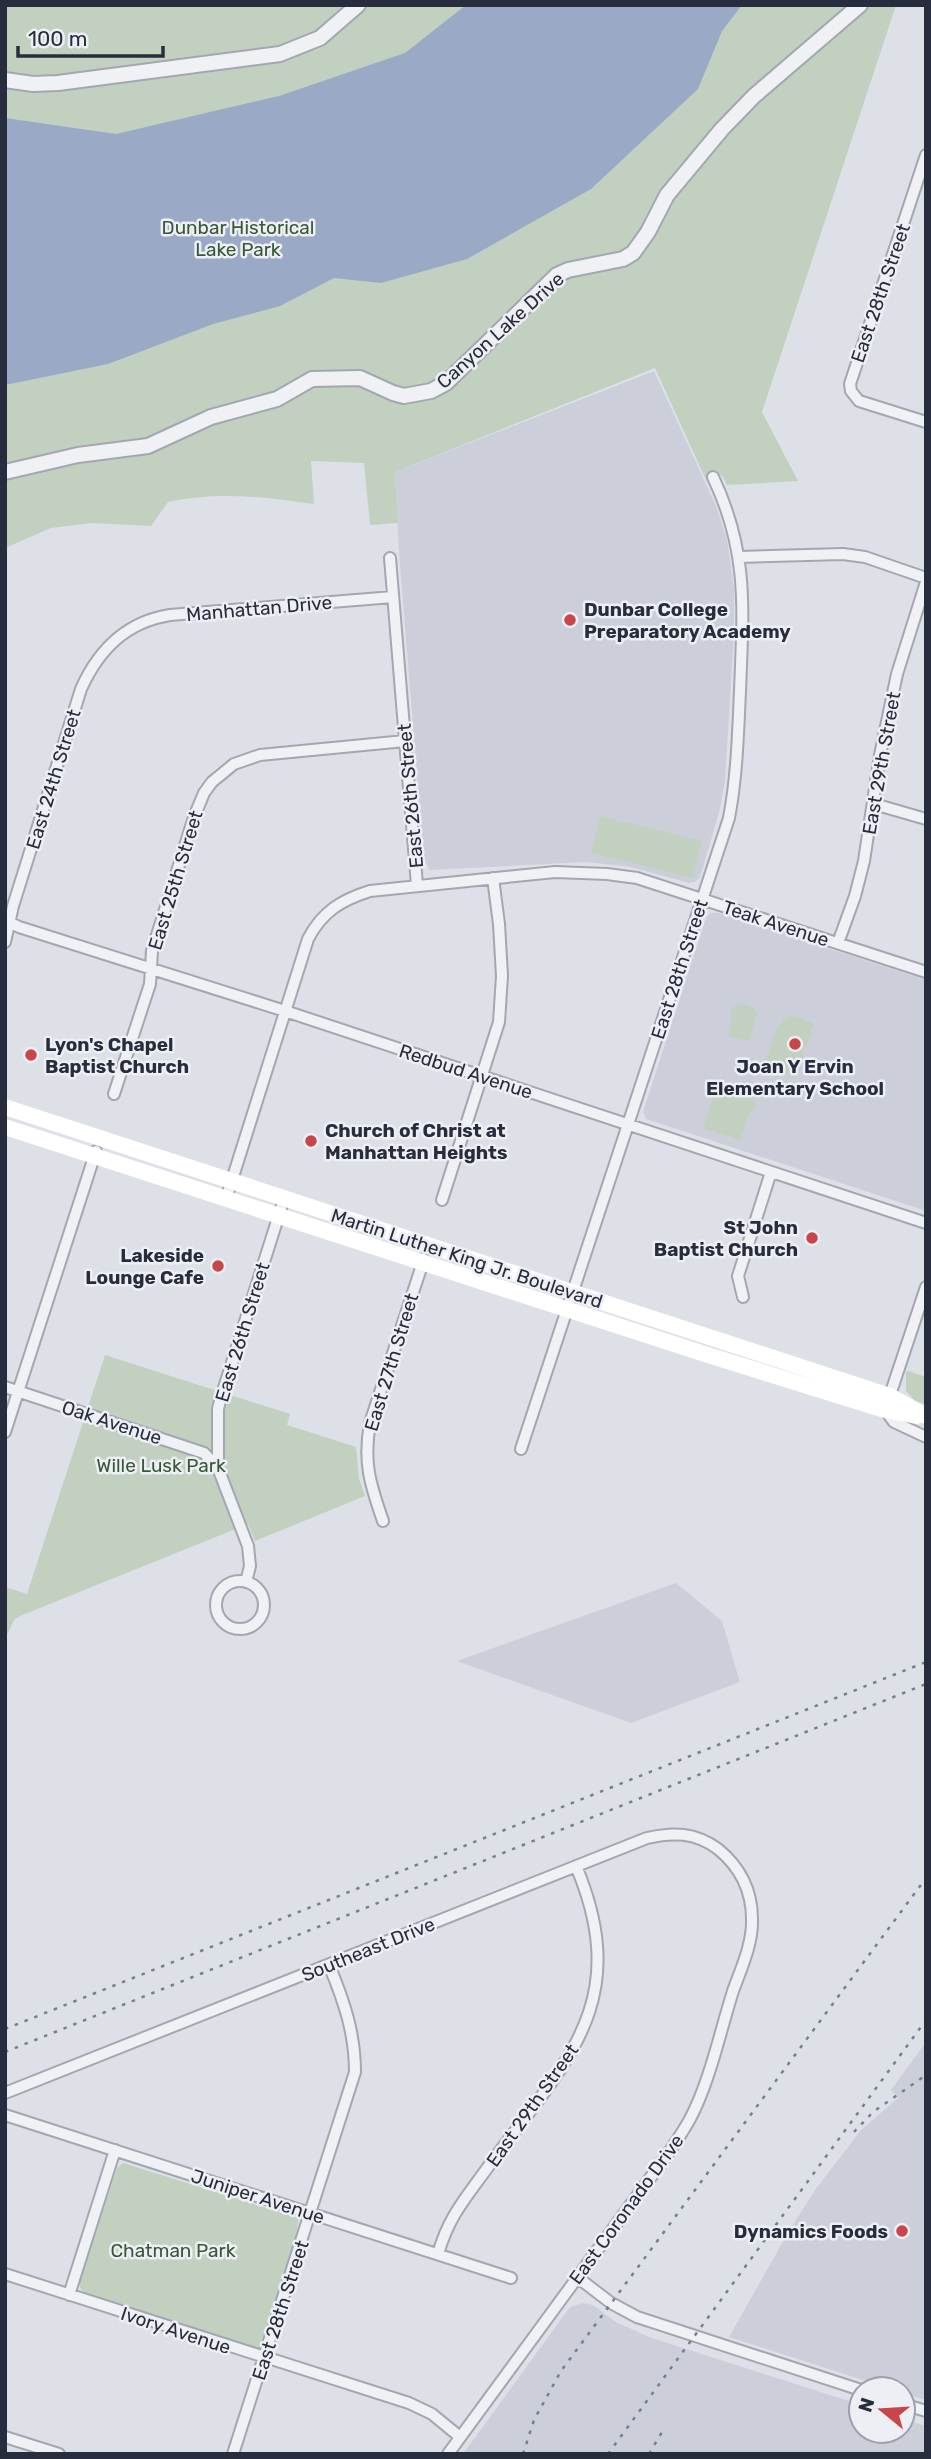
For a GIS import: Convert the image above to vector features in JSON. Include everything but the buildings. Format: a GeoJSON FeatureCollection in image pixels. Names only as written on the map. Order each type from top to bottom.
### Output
{"type":"FeatureCollection","features":[{"type":"Feature","properties":{"kind":"main road","name":"Martin Luther King Jr. Boulevard"},"geometry":{"type":"LineString","coordinates":[[5,1107],[572,1292],[926,1416]]}},
{"type":"Feature","properties":{"kind":"main road","name":"Martin Luther King Jr. Boulevard"},"geometry":{"type":"LineString","coordinates":[[5,1127],[566,1309],[887,1403]]}},
{"type":"Feature","properties":{"kind":"street"},"geometry":{"type":"LineString","coordinates":[[5,80],[33,84],[58,83],[279,54],[320,38],[358,5]]}},
{"type":"Feature","properties":{"kind":"street","name":"Canyon Lake Drive"},"geometry":{"type":"LineString","coordinates":[[5,472],[78,454],[148,446],[211,417],[277,399],[312,379],[360,378],[404,396],[431,391],[446,383],[557,275],[568,270],[622,260],[633,253],[648,232],[667,195],[722,129],[754,96],[860,5]]}},
{"type":"Feature","properties":{"kind":"street","name":"East 28th Street"},"geometry":{"type":"LineString","coordinates":[[926,155],[853,373],[851,391],[859,401],[926,422]]}},
{"type":"Feature","properties":{"kind":"street","name":"East 28th Street"},"geometry":{"type":"LineString","coordinates":[[521,1449],[729,818],[736,775],[743,609],[739,557],[730,520],[713,477]]}},
{"type":"Feature","properties":{"kind":"street"},"geometry":{"type":"LineString","coordinates":[[739,557],[843,554],[865,557],[926,580]]}},
{"type":"Feature","properties":{"kind":"street","name":"East 26th Street"},"geometry":{"type":"LineString","coordinates":[[226,1199],[313,929],[341,901],[370,891],[417,885],[390,558]]}},
{"type":"Feature","properties":{"kind":"street","name":"East 29th Street"},"geometry":{"type":"LineString","coordinates":[[838,943],[861,871],[880,755],[897,674],[926,580]]}},
{"type":"Feature","properties":{"kind":"street","name":"Manhattan Drive"},"geometry":{"type":"LineString","coordinates":[[127,630],[153,618],[170,615],[393,597]]}},
{"type":"Feature","properties":{"kind":"street","name":"East 24th Street"},"geometry":{"type":"LineString","coordinates":[[5,942],[8,921],[81,689],[103,651],[127,630]]}},
{"type":"Feature","properties":{"kind":"street","name":"East 25th Street"},"geometry":{"type":"LineString","coordinates":[[114,1094],[150,984],[152,951],[197,806],[212,782],[248,758],[273,753],[405,741]]}},
{"type":"Feature","properties":{"kind":"street"},"geometry":{"type":"LineString","coordinates":[[874,804],[926,819]]}},
{"type":"Feature","properties":{"kind":"street","name":"Teak Avenue"},"geometry":{"type":"LineString","coordinates":[[417,885],[555,872],[637,878],[926,972]]}},
{"type":"Feature","properties":{"kind":"street"},"geometry":{"type":"LineString","coordinates":[[442,1200],[499,1022],[499,924],[493,878]]}},
{"type":"Feature","properties":{"kind":"street","name":"Redbud Avenue"},"geometry":{"type":"LineString","coordinates":[[8,921],[150,970],[285,1011],[926,1223]]}},
{"type":"Feature","properties":{"kind":"street"},"geometry":{"type":"LineString","coordinates":[[5,1432],[100,1139]]}},
{"type":"Feature","properties":{"kind":"street"},"geometry":{"type":"LineString","coordinates":[[743,1297],[738,1276],[771,1172]]}},
{"type":"Feature","properties":{"kind":"street","name":"East 26th Street"},"geometry":{"type":"LineString","coordinates":[[218,1468],[220,1397],[284,1199]]}},
{"type":"Feature","properties":{"kind":"street","name":"East 27th Street"},"geometry":{"type":"LineString","coordinates":[[383,1521],[370,1484],[366,1447],[370,1423],[428,1246]]}},
{"type":"Feature","properties":{"kind":"street"},"geometry":{"type":"LineString","coordinates":[[926,1287],[887,1403],[894,1422],[926,1437]]}},
{"type":"Feature","properties":{"kind":"street","name":"Oak Avenue"},"geometry":{"type":"LineString","coordinates":[[5,1387],[204,1453],[218,1468]]}},
{"type":"Feature","properties":{"kind":"street"},"geometry":{"type":"LineString","coordinates":[[218,1468],[248,1546],[250,1566],[246,1582]]}},
{"type":"Feature","properties":{"kind":"street"},"geometry":{"type":"LineString","coordinates":[[237,1581],[246,1582],[260,1592],[264,1608],[261,1617],[253,1625],[236,1629],[221,1619],[217,1600],[227,1585],[237,1581]]}},
{"type":"Feature","properties":{"kind":"street","name":"Southeast Drive"},"geometry":{"type":"LineString","coordinates":[[5,2093],[646,1838],[671,1834],[699,1837],[729,1860]]}},
{"type":"Feature","properties":{"kind":"street","name":"East Coronado Drive"},"geometry":{"type":"LineString","coordinates":[[448,2454],[670,2151],[691,2118],[747,1948],[752,1923],[746,1886],[737,1868],[729,1860]]}},
{"type":"Feature","properties":{"kind":"street","name":"East 29th Street"},"geometry":{"type":"LineString","coordinates":[[438,2254],[451,2218],[568,2059],[591,2010],[597,1977],[597,1937],[588,1894],[576,1866]]}},
{"type":"Feature","properties":{"kind":"street","name":"East 28th Street"},"geometry":{"type":"LineString","coordinates":[[233,2454],[355,2072],[352,2026],[346,2004],[329,1965]]}},
{"type":"Feature","properties":{"kind":"street","name":"Juniper Avenue"},"geometry":{"type":"LineString","coordinates":[[5,2115],[511,2278]]}},
{"type":"Feature","properties":{"kind":"street"},"geometry":{"type":"LineString","coordinates":[[69,2295],[115,2150]]}},
{"type":"Feature","properties":{"kind":"street","name":"Ivory Avenue"},"geometry":{"type":"LineString","coordinates":[[5,2274],[409,2403],[432,2414],[460,2437]]}},
{"type":"Feature","properties":{"kind":"street"},"geometry":{"type":"LineString","coordinates":[[577,2277],[611,2303],[637,2317],[847,2385]]}},
{"type":"Feature","properties":{"kind":"street"},"geometry":{"type":"LineString","coordinates":[[5,2437],[58,2454]]}},
{"type":"Feature","properties":{"kind":"shaded area","name":"Dunbar College Preparatory Academy"},"geometry":{"type":"Polygon","coordinates":[[[654,371],[716,506],[727,540],[734,588],[725,781],[719,813],[700,877],[689,883],[631,867],[586,862],[430,870],[424,861],[395,472],[654,371]]]}},
{"type":"Feature","properties":{"kind":"shaded area","name":"Joan Y Ervin Elementary School"},"geometry":{"type":"Polygon","coordinates":[[[710,913],[719,913],[926,980],[926,1211],[646,1119],[643,1112],[706,918],[710,913]]]}},
{"type":"Feature","properties":{"kind":"shaded area"},"geometry":{"type":"Polygon","coordinates":[[[676,1583],[722,1621],[740,1682],[631,1723],[457,1661],[676,1583]]]}},
{"type":"Feature","properties":{"kind":"shaded area"},"geometry":{"type":"Polygon","coordinates":[[[926,2042],[926,2400],[917,2397],[917,2375],[847,2375],[729,2337],[815,2190],[861,2130],[898,2098],[891,2090],[926,2042]]]}},
{"type":"Feature","properties":{"kind":"shaded area"},"geometry":{"type":"Polygon","coordinates":[[[583,2303],[593,2305],[616,2322],[649,2337],[847,2401],[847,2445],[917,2445],[917,2423],[926,2426],[926,2454],[463,2454],[571,2307],[583,2303]]]}},
{"type":"Feature","properties":{"kind":"green space","name":"Dunbar Historical Lake Park"},"geometry":{"type":"Polygon","coordinates":[[[5,5],[896,5],[762,412],[798,481],[727,485],[722,475],[707,482],[655,368],[395,472],[398,523],[370,525],[364,463],[311,461],[314,504],[241,496],[186,499],[168,502],[151,526],[92,523],[51,528],[5,548],[5,5]]]}},
{"type":"Feature","properties":{"kind":"green space"},"geometry":{"type":"Polygon","coordinates":[[[600,816],[702,841],[693,878],[591,853],[600,816]]]}},
{"type":"Feature","properties":{"kind":"green space"},"geometry":{"type":"Polygon","coordinates":[[[741,1003],[754,1008],[757,1014],[749,1041],[729,1036],[732,1008],[741,1003]]]}},
{"type":"Feature","properties":{"kind":"green space"},"geometry":{"type":"Polygon","coordinates":[[[788,1015],[814,1023],[806,1047],[803,1047],[801,1052],[804,1054],[796,1078],[763,1068],[777,1027],[788,1015]]]}},
{"type":"Feature","properties":{"kind":"green space"},"geometry":{"type":"Polygon","coordinates":[[[718,1083],[737,1089],[748,1085],[756,1107],[748,1116],[740,1140],[703,1128],[718,1083]]]}},
{"type":"Feature","properties":{"kind":"green space","name":"Wille Lusk Park"},"geometry":{"type":"Polygon","coordinates":[[[105,1355],[290,1414],[287,1425],[356,1447],[359,1479],[365,1496],[255,1541],[248,1524],[20,1616],[14,1620],[5,1639],[5,1587],[27,1594],[105,1355]]]}},
{"type":"Feature","properties":{"kind":"green space"},"geometry":{"type":"Polygon","coordinates":[[[908,1371],[926,1377],[926,1404],[915,1401],[906,1391],[908,1371]]]}},
{"type":"Feature","properties":{"kind":"green space","name":"Chatman Park"},"geometry":{"type":"Polygon","coordinates":[[[123,2163],[298,2218],[289,2261],[260,2348],[256,2349],[81,2290],[79,2284],[117,2168],[123,2163]]]}},
{"type":"Feature","properties":{"kind":"water"},"geometry":{"type":"Polygon","coordinates":[[[466,5],[742,5],[722,31],[698,89],[591,189],[467,259],[381,283],[334,278],[280,306],[213,324],[108,364],[5,385],[5,118],[116,134],[279,96],[405,53],[466,5]]]}},
{"type":"Feature","properties":{"kind":"railway"},"geometry":{"type":"LineString","coordinates":[[5,2029],[926,1662]]}},
{"type":"Feature","properties":{"kind":"railway"},"geometry":{"type":"LineString","coordinates":[[5,2052],[926,1684]]}},
{"type":"Feature","properties":{"kind":"railway"},"geometry":{"type":"LineString","coordinates":[[523,2454],[534,2420],[561,2371],[926,1878]]}},
{"type":"Feature","properties":{"kind":"railway"},"geometry":{"type":"LineString","coordinates":[[608,2454],[926,2020]]}},
{"type":"Feature","properties":{"kind":"railway"},"geometry":{"type":"LineString","coordinates":[[854,2132],[873,2112],[926,2075]]}},
{"type":"Feature","properties":{"kind":"railway"},"geometry":{"type":"LineString","coordinates":[[649,2454],[665,2427]]}},
{"type":"Feature","properties":{"kind":"place","name":"Dunbar College Preparatory Academy"},"geometry":{"type":"Point","coordinates":[570,620]}},
{"type":"Feature","properties":{"kind":"place","name":"Joan Y Ervin Elementary School"},"geometry":{"type":"Point","coordinates":[795,1044]}},
{"type":"Feature","properties":{"kind":"place","name":"Lyon's Chapel Baptist Church"},"geometry":{"type":"Point","coordinates":[31,1055]}},
{"type":"Feature","properties":{"kind":"place","name":"Church of Christ at Manhattan Heights"},"geometry":{"type":"Point","coordinates":[311,1141]}},
{"type":"Feature","properties":{"kind":"place","name":"St John Baptist Church"},"geometry":{"type":"Point","coordinates":[812,1238]}},
{"type":"Feature","properties":{"kind":"place","name":"Lakeside Lounge Cafe"},"geometry":{"type":"Point","coordinates":[218,1266]}},
{"type":"Feature","properties":{"kind":"place","name":"Dynamics Foods"},"geometry":{"type":"Point","coordinates":[902,2231]}}]}
